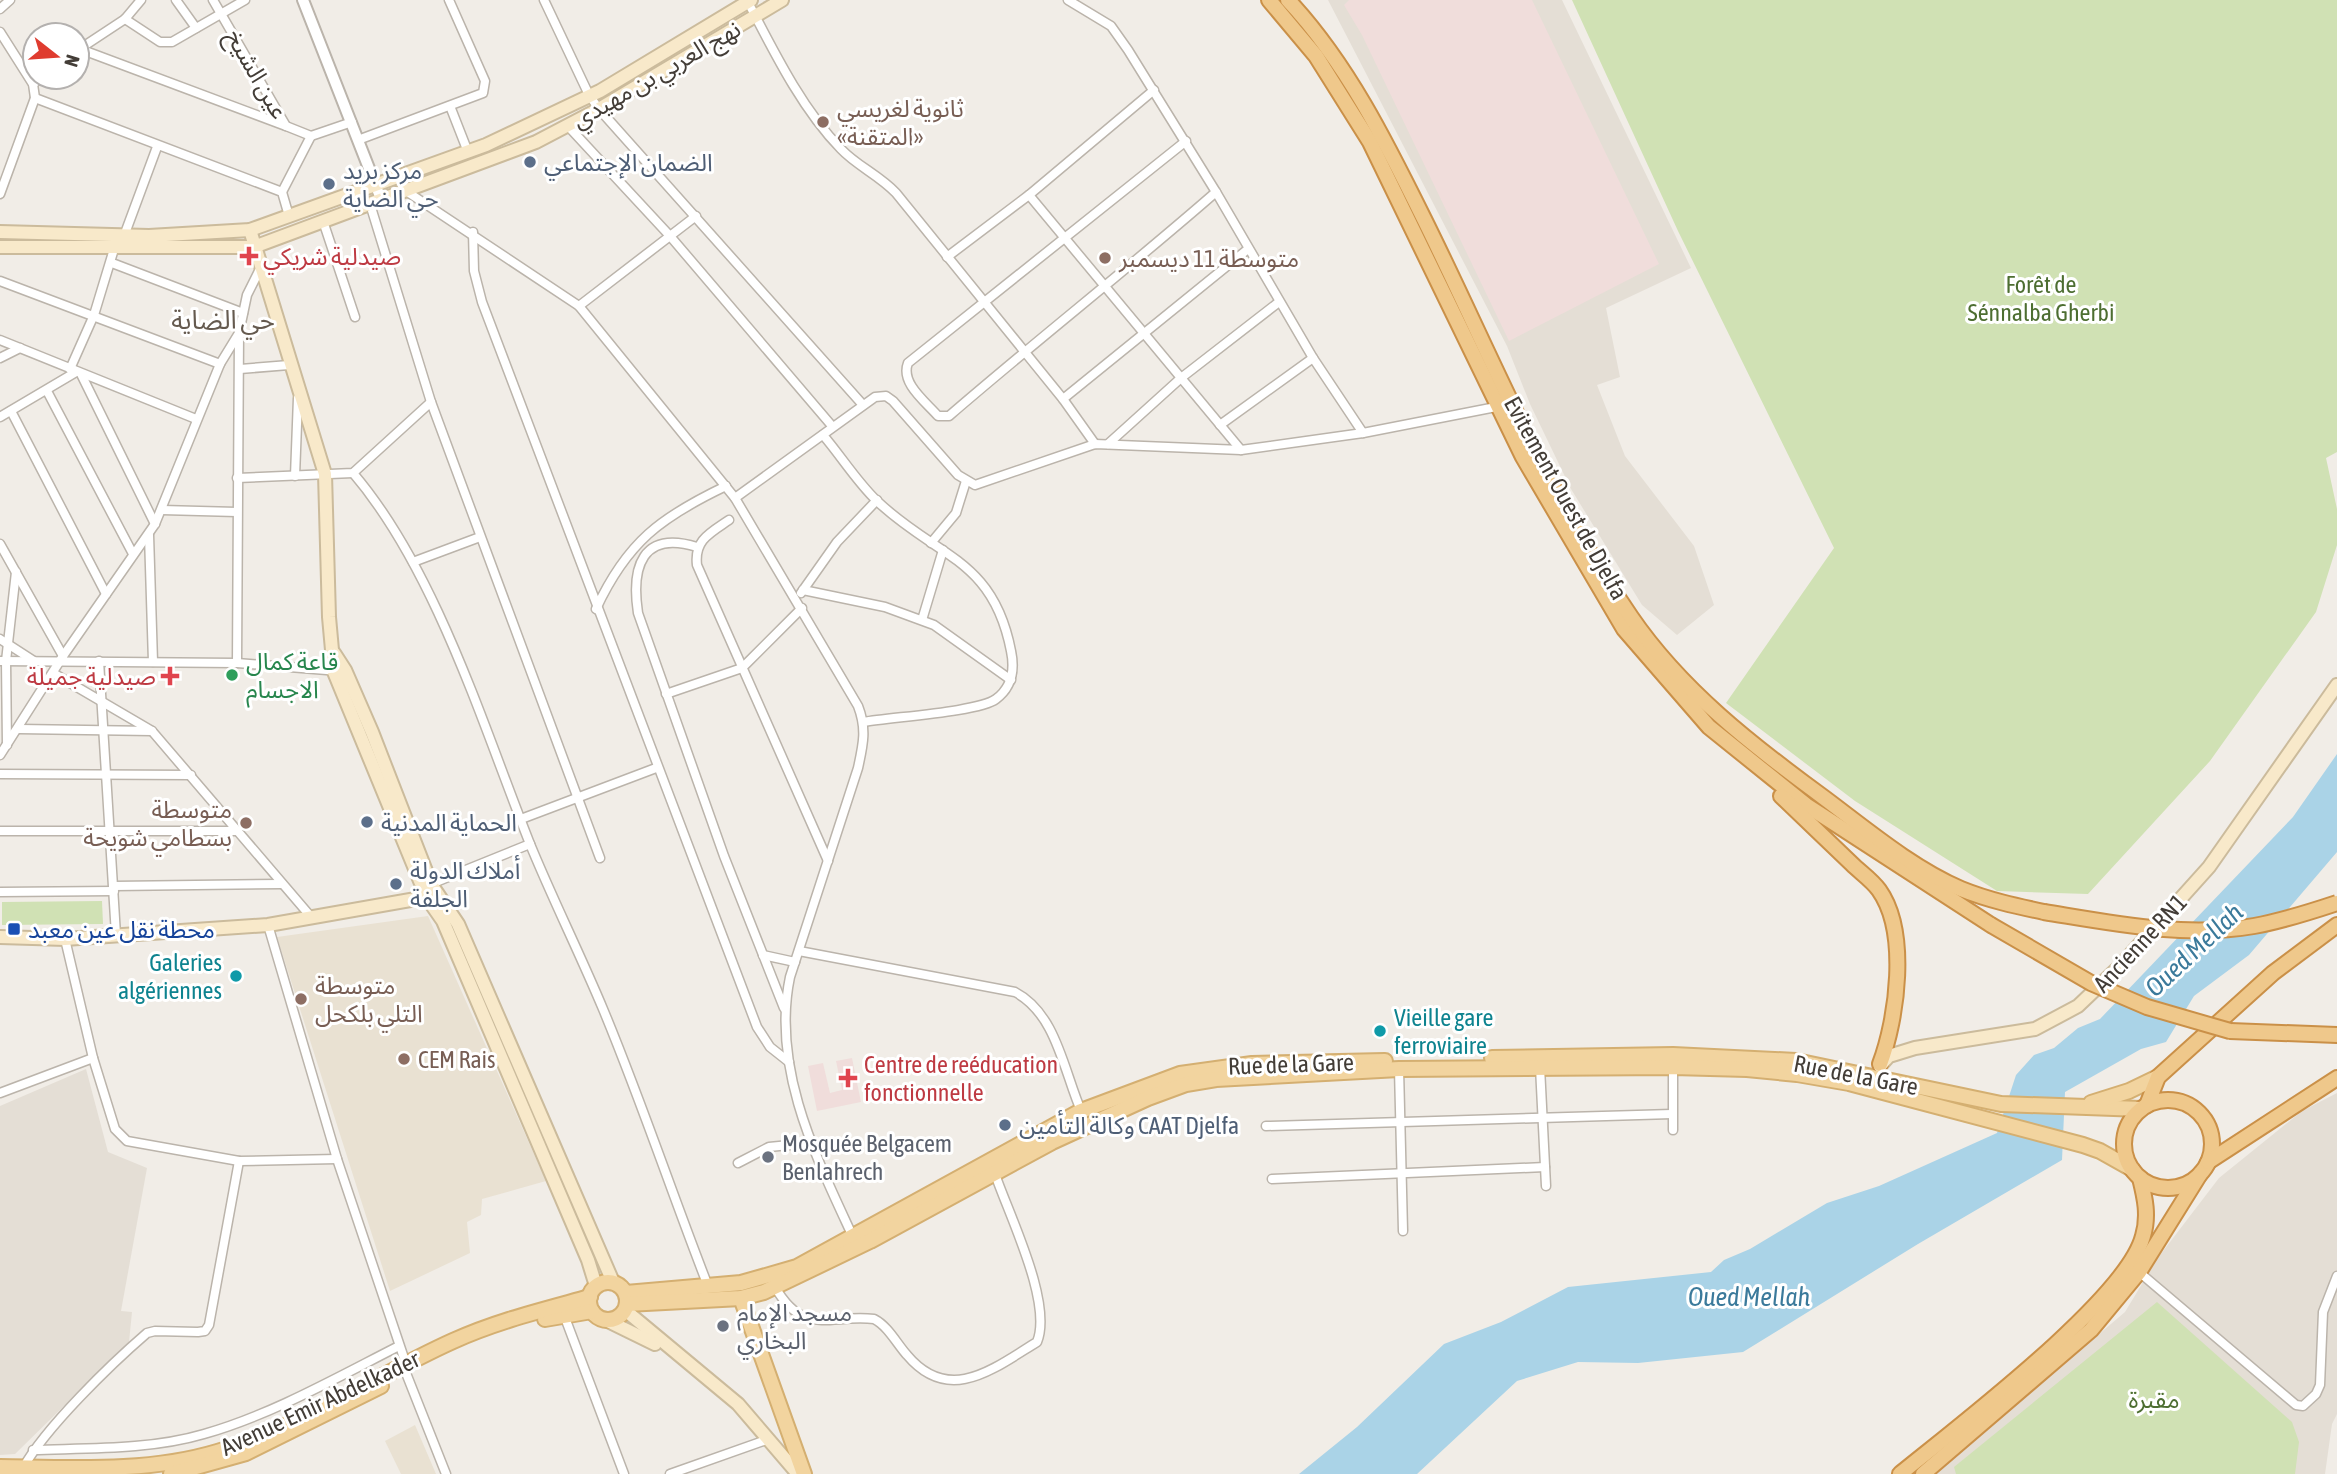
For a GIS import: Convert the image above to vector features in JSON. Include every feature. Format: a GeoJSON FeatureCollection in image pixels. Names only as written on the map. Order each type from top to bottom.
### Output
{"type":"FeatureCollection","features":[{"type":"Feature","properties":{"kind":"highway","name":"Evitement Ouest de Djelfa"},"geometry":{"type":"LineString","coordinates":[[1269,0],[1316,56],[1370,142],[1506,404],[1612,588],[1670,667],[1752,744],[1920,866],[1970,892],[2044,912],[2168,929],[2252,926],[2337,903]]}},
{"type":"Feature","properties":{"kind":"highway","name":"Evitement Ouest de Djelfa"},"geometry":{"type":"LineString","coordinates":[[1289,0],[1328,45],[1379,131],[1506,404]]}},
{"type":"Feature","properties":{"kind":"highway"},"geometry":{"type":"LineString","coordinates":[[1506,404],[1530,468],[1623,629],[1709,727],[1879,890],[1892,922],[1896,955],[1896,996],[1890,1039],[1876,1077]]}},
{"type":"Feature","properties":{"kind":"highway"},"geometry":{"type":"LineString","coordinates":[[1709,727],[1844,833],[1991,925],[2091,983],[2147,1007],[2230,1031],[2337,1035]]}},
{"type":"Feature","properties":{"kind":"highway"},"geometry":{"type":"LineString","coordinates":[[1900,1474],[2070,1331],[2126,1270],[2143,1238],[2147,1207],[2136,1174],[2125,1156],[2127,1127],[2144,1107],[2158,1077],[2273,973],[2337,925]]}},
{"type":"Feature","properties":{"kind":"highway"},"geometry":{"type":"LineString","coordinates":[[2136,1174],[2152,1185],[2178,1187],[2337,1078]]}},
{"type":"Feature","properties":{"kind":"highway"},"geometry":{"type":"LineString","coordinates":[[1923,1474],[2073,1347],[2104,1315],[2138,1272],[2204,1168],[2211,1135],[2198,1112],[2174,1100],[2144,1107]]}},
{"type":"Feature","properties":{"kind":"main road","name":"نهج العربي بن مهيدي"},"geometry":{"type":"LineString","coordinates":[[0,247],[254,247],[536,142],[599,109],[782,0]]}},
{"type":"Feature","properties":{"kind":"main road","name":"نهج العربي بن مهيدي"},"geometry":{"type":"LineString","coordinates":[[0,232],[124,236],[250,230],[468,152],[589,95],[749,1]]}},
{"type":"Feature","properties":{"kind":"main road"},"geometry":{"type":"LineString","coordinates":[[727,15],[734,29]]}},
{"type":"Feature","properties":{"kind":"main road"},"geometry":{"type":"LineString","coordinates":[[250,230],[289,365],[325,474],[329,617],[334,653],[340,671],[443,921],[583,1247],[592,1298],[606,1320],[673,1352]]}},
{"type":"Feature","properties":{"kind":"main road","name":"Ancienne RN1"},"geometry":{"type":"LineString","coordinates":[[1876,1077],[1889,1056],[1915,1048],[2035,1029],[2078,1006],[2120,966],[2208,867],[2337,685]]}},
{"type":"Feature","properties":{"kind":"main road"},"geometry":{"type":"LineString","coordinates":[[0,937],[65,939],[268,925],[433,892]]}},
{"type":"Feature","properties":{"kind":"main road"},"geometry":{"type":"LineString","coordinates":[[433,892],[458,923],[613,1282],[626,1302],[673,1352],[738,1404],[798,1474]]}},
{"type":"Feature","properties":{"kind":"main road","name":"Rue de la Gare"},"geometry":{"type":"LineString","coordinates":[[626,1302],[741,1298],[775,1287],[1081,1111],[1180,1074],[1252,1064],[1673,1055],[1796,1061],[2001,1104],[2144,1107]]}},
{"type":"Feature","properties":{"kind":"main road","name":"Rue de la Gare"},"geometry":{"type":"LineString","coordinates":[[626,1302],[766,1278],[856,1242],[1089,1125],[1186,1084],[1216,1079],[1399,1069],[1673,1066],[1876,1077],[1994,1123],[2101,1151],[2136,1174]]}},
{"type":"Feature","properties":{"kind":"main road"},"geometry":{"type":"LineString","coordinates":[[2079,1107],[2129,1091],[2158,1077]]}},
{"type":"Feature","properties":{"kind":"main road"},"geometry":{"type":"LineString","coordinates":[[592,1298],[613,1282]]}},
{"type":"Feature","properties":{"kind":"main road","name":"Avenue Emir Abdelkader"},"geometry":{"type":"LineString","coordinates":[[0,1467],[23,1471],[167,1464],[216,1453],[466,1343],[513,1326],[564,1315],[592,1298]]}},
{"type":"Feature","properties":{"kind":"main road","name":"Avenue Emir Abdelkader"},"geometry":{"type":"LineString","coordinates":[[171,1474],[246,1453],[333,1412],[406,1369],[501,1320],[592,1298]]}},
{"type":"Feature","properties":{"kind":"main road"},"geometry":{"type":"LineString","coordinates":[[741,1298],[804,1474]]}},
{"type":"Feature","properties":{"kind":"main road"},"geometry":{"type":"LineString","coordinates":[[606,1320],[617,1318],[626,1302]]}},
{"type":"Feature","properties":{"kind":"street"},"geometry":{"type":"LineString","coordinates":[[0,9],[10,0]]}},
{"type":"Feature","properties":{"kind":"street"},"geometry":{"type":"LineString","coordinates":[[91,42],[125,19],[141,0]]}},
{"type":"Feature","properties":{"kind":"street"},"geometry":{"type":"LineString","coordinates":[[176,0],[196,28]]}},
{"type":"Feature","properties":{"kind":"street","name":"عين الشيخ"},"geometry":{"type":"LineString","coordinates":[[213,0],[286,126],[311,136]]}},
{"type":"Feature","properties":{"kind":"street"},"geometry":{"type":"LineString","coordinates":[[125,19],[166,43],[245,0]]}},
{"type":"Feature","properties":{"kind":"street"},"geometry":{"type":"LineString","coordinates":[[304,0],[375,185],[376,202],[431,402],[600,858]]}},
{"type":"Feature","properties":{"kind":"street"},"geometry":{"type":"LineString","coordinates":[[358,139],[482,93],[486,86],[449,0]]}},
{"type":"Feature","properties":{"kind":"street"},"geometry":{"type":"LineString","coordinates":[[544,0],[589,95],[599,109],[863,405]]}},
{"type":"Feature","properties":{"kind":"street"},"geometry":{"type":"LineString","coordinates":[[1068,0],[1111,26],[1186,141],[1279,302],[1363,433]]}},
{"type":"Feature","properties":{"kind":"street"},"geometry":{"type":"LineString","coordinates":[[749,1],[755,16],[812,113],[829,135],[843,151],[881,177],[1063,399],[1095,444]]}},
{"type":"Feature","properties":{"kind":"street"},"geometry":{"type":"LineString","coordinates":[[0,33],[21,65]]}},
{"type":"Feature","properties":{"kind":"street"},"geometry":{"type":"LineString","coordinates":[[91,54],[286,126]]}},
{"type":"Feature","properties":{"kind":"street"},"geometry":{"type":"LineString","coordinates":[[947,257],[1029,195],[1154,90]]}},
{"type":"Feature","properties":{"kind":"street"},"geometry":{"type":"LineString","coordinates":[[0,194],[35,99],[34,91]]}},
{"type":"Feature","properties":{"kind":"street"},"geometry":{"type":"LineString","coordinates":[[35,99],[282,192]]}},
{"type":"Feature","properties":{"kind":"street"},"geometry":{"type":"LineString","coordinates":[[450,106],[468,152]]}},
{"type":"Feature","properties":{"kind":"street"},"geometry":{"type":"LineString","coordinates":[[289,216],[282,192],[311,136],[352,122]]}},
{"type":"Feature","properties":{"kind":"street"},"geometry":{"type":"LineString","coordinates":[[568,125],[670,236],[832,426]]}},
{"type":"Feature","properties":{"kind":"street"},"geometry":{"type":"LineString","coordinates":[[1186,141],[908,363],[907,377],[911,386],[938,416],[943,418],[1023,351],[1105,288],[1216,192]]}},
{"type":"Feature","properties":{"kind":"street"},"geometry":{"type":"LineString","coordinates":[[124,236],[157,147]]}},
{"type":"Feature","properties":{"kind":"street"},"geometry":{"type":"LineString","coordinates":[[0,167],[6,176]]}},
{"type":"Feature","properties":{"kind":"street"},"geometry":{"type":"LineString","coordinates":[[398,178],[406,191],[473,232],[579,306],[735,498],[802,608],[864,722],[864,739],[858,768],[795,962],[784,1008]]}},
{"type":"Feature","properties":{"kind":"street"},"geometry":{"type":"LineString","coordinates":[[1029,195],[1241,450]]}},
{"type":"Feature","properties":{"kind":"street"},"geometry":{"type":"LineString","coordinates":[[579,306],[696,216]]}},
{"type":"Feature","properties":{"kind":"street"},"geometry":{"type":"LineString","coordinates":[[323,221],[355,317]]}},
{"type":"Feature","properties":{"kind":"street"},"geometry":{"type":"LineString","coordinates":[[473,232],[474,271],[482,302],[656,768],[757,1027],[770,1047],[789,1062]]}},
{"type":"Feature","properties":{"kind":"street"},"geometry":{"type":"LineString","coordinates":[[0,417],[76,372],[112,263],[114,249]]}},
{"type":"Feature","properties":{"kind":"street"},"geometry":{"type":"LineString","coordinates":[[1063,399],[1248,249]]}},
{"type":"Feature","properties":{"kind":"street"},"geometry":{"type":"LineString","coordinates":[[112,263],[243,313]]}},
{"type":"Feature","properties":{"kind":"street"},"geometry":{"type":"LineString","coordinates":[[237,663],[239,333],[243,313],[260,269]]}},
{"type":"Feature","properties":{"kind":"street"},"geometry":{"type":"LineString","coordinates":[[0,281],[220,364]]}},
{"type":"Feature","properties":{"kind":"street"},"geometry":{"type":"LineString","coordinates":[[1108,444],[1181,378],[1279,302]]}},
{"type":"Feature","properties":{"kind":"street"},"geometry":{"type":"LineString","coordinates":[[0,755],[61,659],[149,535],[162,510],[220,364],[239,333]]}},
{"type":"Feature","properties":{"kind":"street"},"geometry":{"type":"LineString","coordinates":[[0,340],[196,419]]}},
{"type":"Feature","properties":{"kind":"street"},"geometry":{"type":"LineString","coordinates":[[0,358],[20,348]]}},
{"type":"Feature","properties":{"kind":"street"},"geometry":{"type":"LineString","coordinates":[[1220,425],[1313,358]]}},
{"type":"Feature","properties":{"kind":"street"},"geometry":{"type":"LineString","coordinates":[[240,369],[289,365]]}},
{"type":"Feature","properties":{"kind":"street"},"geometry":{"type":"LineString","coordinates":[[76,372],[155,524]]}},
{"type":"Feature","properties":{"kind":"street"},"geometry":{"type":"LineString","coordinates":[[47,391],[133,554]]}},
{"type":"Feature","properties":{"kind":"street"},"geometry":{"type":"LineString","coordinates":[[295,476],[299,392]]}},
{"type":"Feature","properties":{"kind":"street"},"geometry":{"type":"LineString","coordinates":[[735,498],[832,426],[881,396],[893,401],[966,481],[982,485],[1095,444],[1241,450],[1363,433],[1506,404]]}},
{"type":"Feature","properties":{"kind":"street"},"geometry":{"type":"LineString","coordinates":[[237,478],[353,473],[431,402]]}},
{"type":"Feature","properties":{"kind":"street"},"geometry":{"type":"LineString","coordinates":[[11,411],[106,594]]}},
{"type":"Feature","properties":{"kind":"street"},"geometry":{"type":"LineString","coordinates":[[823,435],[877,500],[970,570],[1000,608],[1012,657],[1008,687],[988,703],[864,722]]}},
{"type":"Feature","properties":{"kind":"street"},"geometry":{"type":"LineString","coordinates":[[353,473],[390,521],[413,562],[530,844],[603,1011],[708,1287]]}},
{"type":"Feature","properties":{"kind":"street"},"geometry":{"type":"LineString","coordinates":[[931,542],[956,513],[966,481]]}},
{"type":"Feature","properties":{"kind":"street"},"geometry":{"type":"LineString","coordinates":[[596,609],[609,580],[629,552],[677,510],[726,486]]}},
{"type":"Feature","properties":{"kind":"street"},"geometry":{"type":"LineString","coordinates":[[796,599],[837,542],[877,500]]}},
{"type":"Feature","properties":{"kind":"street"},"geometry":{"type":"LineString","coordinates":[[162,510],[237,512]]}},
{"type":"Feature","properties":{"kind":"street"},"geometry":{"type":"LineString","coordinates":[[729,520],[702,538],[698,547],[698,565],[828,861]]}},
{"type":"Feature","properties":{"kind":"street"},"geometry":{"type":"LineString","coordinates":[[149,535],[153,662]]}},
{"type":"Feature","properties":{"kind":"street"},"geometry":{"type":"LineString","coordinates":[[413,562],[480,537]]}},
{"type":"Feature","properties":{"kind":"street"},"geometry":{"type":"LineString","coordinates":[[698,547],[682,542],[666,543],[648,551],[639,564],[634,585],[638,613],[784,1008],[789,1062],[810,1143],[856,1242]]}},
{"type":"Feature","properties":{"kind":"street"},"geometry":{"type":"LineString","coordinates":[[0,544],[61,659]]}},
{"type":"Feature","properties":{"kind":"street"},"geometry":{"type":"LineString","coordinates":[[922,620],[943,550]]}},
{"type":"Feature","properties":{"kind":"street"},"geometry":{"type":"LineString","coordinates":[[7,745],[4,641],[16,572]]}},
{"type":"Feature","properties":{"kind":"street"},"geometry":{"type":"LineString","coordinates":[[803,590],[885,607],[934,625],[1011,680]]}},
{"type":"Feature","properties":{"kind":"street"},"geometry":{"type":"LineString","coordinates":[[666,694],[741,668],[802,608]]}},
{"type":"Feature","properties":{"kind":"street"},"geometry":{"type":"LineString","coordinates":[[4,641],[37,662]]}},
{"type":"Feature","properties":{"kind":"street"},"geometry":{"type":"LineString","coordinates":[[3,661],[37,662],[61,659],[237,663],[340,671]]}},
{"type":"Feature","properties":{"kind":"street"},"geometry":{"type":"LineString","coordinates":[[99,661],[116,935]]}},
{"type":"Feature","properties":{"kind":"street"},"geometry":{"type":"LineString","coordinates":[[53,673],[102,699],[152,732],[312,918]]}},
{"type":"Feature","properties":{"kind":"street"},"geometry":{"type":"LineString","coordinates":[[19,729],[152,732]]}},
{"type":"Feature","properties":{"kind":"street"},"geometry":{"type":"LineString","coordinates":[[521,818],[656,768]]}},
{"type":"Feature","properties":{"kind":"street"},"geometry":{"type":"LineString","coordinates":[[0,774],[191,775]]}},
{"type":"Feature","properties":{"kind":"street"},"geometry":{"type":"LineString","coordinates":[[0,831],[239,831]]}},
{"type":"Feature","properties":{"kind":"street"},"geometry":{"type":"LineString","coordinates":[[433,892],[530,844]]}},
{"type":"Feature","properties":{"kind":"street"},"geometry":{"type":"LineString","coordinates":[[0,892],[282,884]]}},
{"type":"Feature","properties":{"kind":"street"},"geometry":{"type":"LineString","coordinates":[[268,925],[337,1159],[406,1369],[446,1474]]}},
{"type":"Feature","properties":{"kind":"street"},"geometry":{"type":"LineString","coordinates":[[65,939],[93,1058],[120,1136],[127,1141],[239,1160],[337,1159]]}},
{"type":"Feature","properties":{"kind":"street"},"geometry":{"type":"LineString","coordinates":[[799,951],[1015,992],[1029,1000],[1044,1016],[1089,1125]]}},
{"type":"Feature","properties":{"kind":"street"},"geometry":{"type":"LineString","coordinates":[[763,955],[795,962]]}},
{"type":"Feature","properties":{"kind":"street"},"geometry":{"type":"LineString","coordinates":[[0,1093],[93,1058]]}},
{"type":"Feature","properties":{"kind":"street"},"geometry":{"type":"LineString","coordinates":[[1673,1066],[1673,1130]]}},
{"type":"Feature","properties":{"kind":"street"},"geometry":{"type":"LineString","coordinates":[[1540,1068],[1546,1186]]}},
{"type":"Feature","properties":{"kind":"street"},"geometry":{"type":"LineString","coordinates":[[1399,1069],[1403,1231]]}},
{"type":"Feature","properties":{"kind":"street"},"geometry":{"type":"LineString","coordinates":[[1266,1126],[1672,1114]]}},
{"type":"Feature","properties":{"kind":"street"},"geometry":{"type":"LineString","coordinates":[[738,1163],[769,1147],[810,1143]]}},
{"type":"Feature","properties":{"kind":"street"},"geometry":{"type":"LineString","coordinates":[[23,1471],[33,1450],[147,1333],[205,1331],[209,1325],[239,1160]]}},
{"type":"Feature","properties":{"kind":"street"},"geometry":{"type":"LineString","coordinates":[[1272,1179],[1402,1171],[1545,1167]]}},
{"type":"Feature","properties":{"kind":"street"},"geometry":{"type":"LineString","coordinates":[[775,1287],[786,1306],[819,1321],[862,1317],[883,1323],[894,1340],[923,1371],[942,1380],[964,1381],[1037,1342],[1042,1331],[1038,1293],[995,1174]]}},
{"type":"Feature","properties":{"kind":"street"},"geometry":{"type":"LineString","coordinates":[[2138,1272],[2297,1405],[2302,1406],[2316,1394],[2320,1385],[2323,1312],[2337,1276]]}},
{"type":"Feature","properties":{"kind":"street"},"geometry":{"type":"LineString","coordinates":[[564,1315],[624,1474]]}},
{"type":"Feature","properties":{"kind":"street"},"geometry":{"type":"LineString","coordinates":[[33,1450],[157,1442],[201,1435],[252,1418],[399,1346]]}},
{"type":"Feature","properties":{"kind":"street"},"geometry":{"type":"LineString","coordinates":[[670,1474],[770,1439]]}},
{"type":"Feature","properties":{"kind":"shaded area"},"geometry":{"type":"Polygon","coordinates":[[[1328,0],[1562,0],[1691,268],[1606,308],[1620,377],[1597,385],[1625,456],[1694,546],[1714,605],[1677,635],[1642,605],[1571,489],[1530,404],[1507,346],[1328,0]]]}},
{"type":"Feature","properties":{"kind":"shaded area"},"geometry":{"type":"Polygon","coordinates":[[[1349,0],[1532,0],[1659,264],[1509,341],[1362,35],[1344,5],[1349,0]]]}},
{"type":"Feature","properties":{"kind":"shaded area","name":"CEM Rais"},"geometry":{"type":"Polygon","coordinates":[[[428,916],[546,1181],[482,1199],[481,1215],[467,1222],[470,1253],[390,1291],[277,937],[428,916]]]}},
{"type":"Feature","properties":{"kind":"shaded area","name":"Centre de reéducation fonctionnelle"},"geometry":{"type":"Polygon","coordinates":[[[852,1058],[861,1102],[817,1111],[808,1066],[823,1063],[830,1093],[842,1090],[836,1061],[852,1058]]]}},
{"type":"Feature","properties":{"kind":"shaded area"},"geometry":{"type":"Polygon","coordinates":[[[86,1069],[108,1152],[147,1168],[121,1311],[132,1312],[129,1342],[15,1454],[0,1455],[0,1106],[86,1069]]]}},
{"type":"Feature","properties":{"kind":"shaded area"},"geometry":{"type":"Polygon","coordinates":[[[2337,1093],[2337,1414],[2332,1424],[2325,1474],[1935,1474],[2125,1312],[2157,1259],[2219,1178],[2302,1111],[2337,1093]]]}},
{"type":"Feature","properties":{"kind":"shaded area"},"geometry":{"type":"Polygon","coordinates":[[[415,1425],[436,1474],[401,1474],[385,1441],[415,1425]]]}},
{"type":"Feature","properties":{"kind":"green space","name":"Forêt de Sénnalba Gherbi"},"geometry":{"type":"Polygon","coordinates":[[[1572,0],[2337,0],[2337,452],[2326,458],[2337,509],[2337,545],[2316,612],[2210,761],[2088,894],[1997,891],[1855,801],[1726,703],[1834,548],[1678,231],[1572,0]]]}},
{"type":"Feature","properties":{"kind":"green space"},"geometry":{"type":"Polygon","coordinates":[[[102,901],[103,924],[2,925],[2,902],[102,901]]]}},
{"type":"Feature","properties":{"kind":"green space","name":"مقبرة"},"geometry":{"type":"Polygon","coordinates":[[[2157,1302],[2292,1422],[2299,1442],[2295,1474],[1956,1474],[1954,1467],[2157,1302]]]}},
{"type":"Feature","properties":{"kind":"water","name":"Oued Mellah"},"geometry":{"type":"Polygon","coordinates":[[[2337,754],[2337,852],[2249,955],[2194,996],[2166,1042],[2141,1049],[2065,1092],[2062,1160],[1918,1244],[1743,1352],[1638,1363],[1578,1362],[1517,1381],[1417,1474],[1299,1474],[1357,1427],[1444,1344],[1501,1322],[1568,1287],[1711,1272],[1724,1260],[1750,1249],[1827,1203],[1879,1186],[1997,1133],[2016,1075],[2034,1055],[2054,1048],[2078,1028],[2100,1019],[2293,817],[2337,754]]]}},
{"type":"Feature","properties":{"kind":"place","name":"ثانوية لغريسي «المتقنة»"},"geometry":{"type":"Point","coordinates":[823,122]}},
{"type":"Feature","properties":{"kind":"place","name":"الضمان الإجتماعي"},"geometry":{"type":"Point","coordinates":[530,162]}},
{"type":"Feature","properties":{"kind":"place","name":"مركز بريد حي الضاية"},"geometry":{"type":"Point","coordinates":[329,184]}},
{"type":"Feature","properties":{"kind":"place","name":"صيدلية شريكي"},"geometry":{"type":"Point","coordinates":[249,256]}},
{"type":"Feature","properties":{"kind":"place","name":"متوسطة 11 ديسمبر"},"geometry":{"type":"Point","coordinates":[1105,258]}},
{"type":"Feature","properties":{"kind":"place","name":"قاعة كمال الاجسام"},"geometry":{"type":"Point","coordinates":[232,675]}},
{"type":"Feature","properties":{"kind":"place","name":"صيدلية جميلة"},"geometry":{"type":"Point","coordinates":[170,676]}},
{"type":"Feature","properties":{"kind":"place","name":"الحماية المدنية"},"geometry":{"type":"Point","coordinates":[367,822]}},
{"type":"Feature","properties":{"kind":"place","name":"متوسطة بسطامي شويحة"},"geometry":{"type":"Point","coordinates":[246,823]}},
{"type":"Feature","properties":{"kind":"place","name":"أملاك الدولة الجلفة"},"geometry":{"type":"Point","coordinates":[396,884]}},
{"type":"Feature","properties":{"kind":"place","name":"محطة نقل عين معبد"},"geometry":{"type":"Point","coordinates":[14,929]}},
{"type":"Feature","properties":{"kind":"place","name":"Galeries algériennes"},"geometry":{"type":"Point","coordinates":[236,976]}},
{"type":"Feature","properties":{"kind":"place","name":"متوسطة التلي بلكحل"},"geometry":{"type":"Point","coordinates":[301,999]}},
{"type":"Feature","properties":{"kind":"place","name":"Vieille gare ferroviaire"},"geometry":{"type":"Point","coordinates":[1380,1031]}},
{"type":"Feature","properties":{"kind":"place","name":"CEM Rais"},"geometry":{"type":"Point","coordinates":[404,1059]}},
{"type":"Feature","properties":{"kind":"place","name":"Centre de reéducation fonctionnelle"},"geometry":{"type":"Point","coordinates":[848,1078]}},
{"type":"Feature","properties":{"kind":"place","name":"وكالة التأمين CAAT Djelfa"},"geometry":{"type":"Point","coordinates":[1005,1125]}},
{"type":"Feature","properties":{"kind":"place","name":"Mosquée Belgacem Benlahrech"},"geometry":{"type":"Point","coordinates":[768,1157]}},
{"type":"Feature","properties":{"kind":"place","name":"مسجد الإمام البخاري"},"geometry":{"type":"Point","coordinates":[723,1326]}},
{"type":"Feature","properties":{"kind":"district","name":"حي الضاية"},"geometry":{"type":"Point","coordinates":[223,320]}}]}
